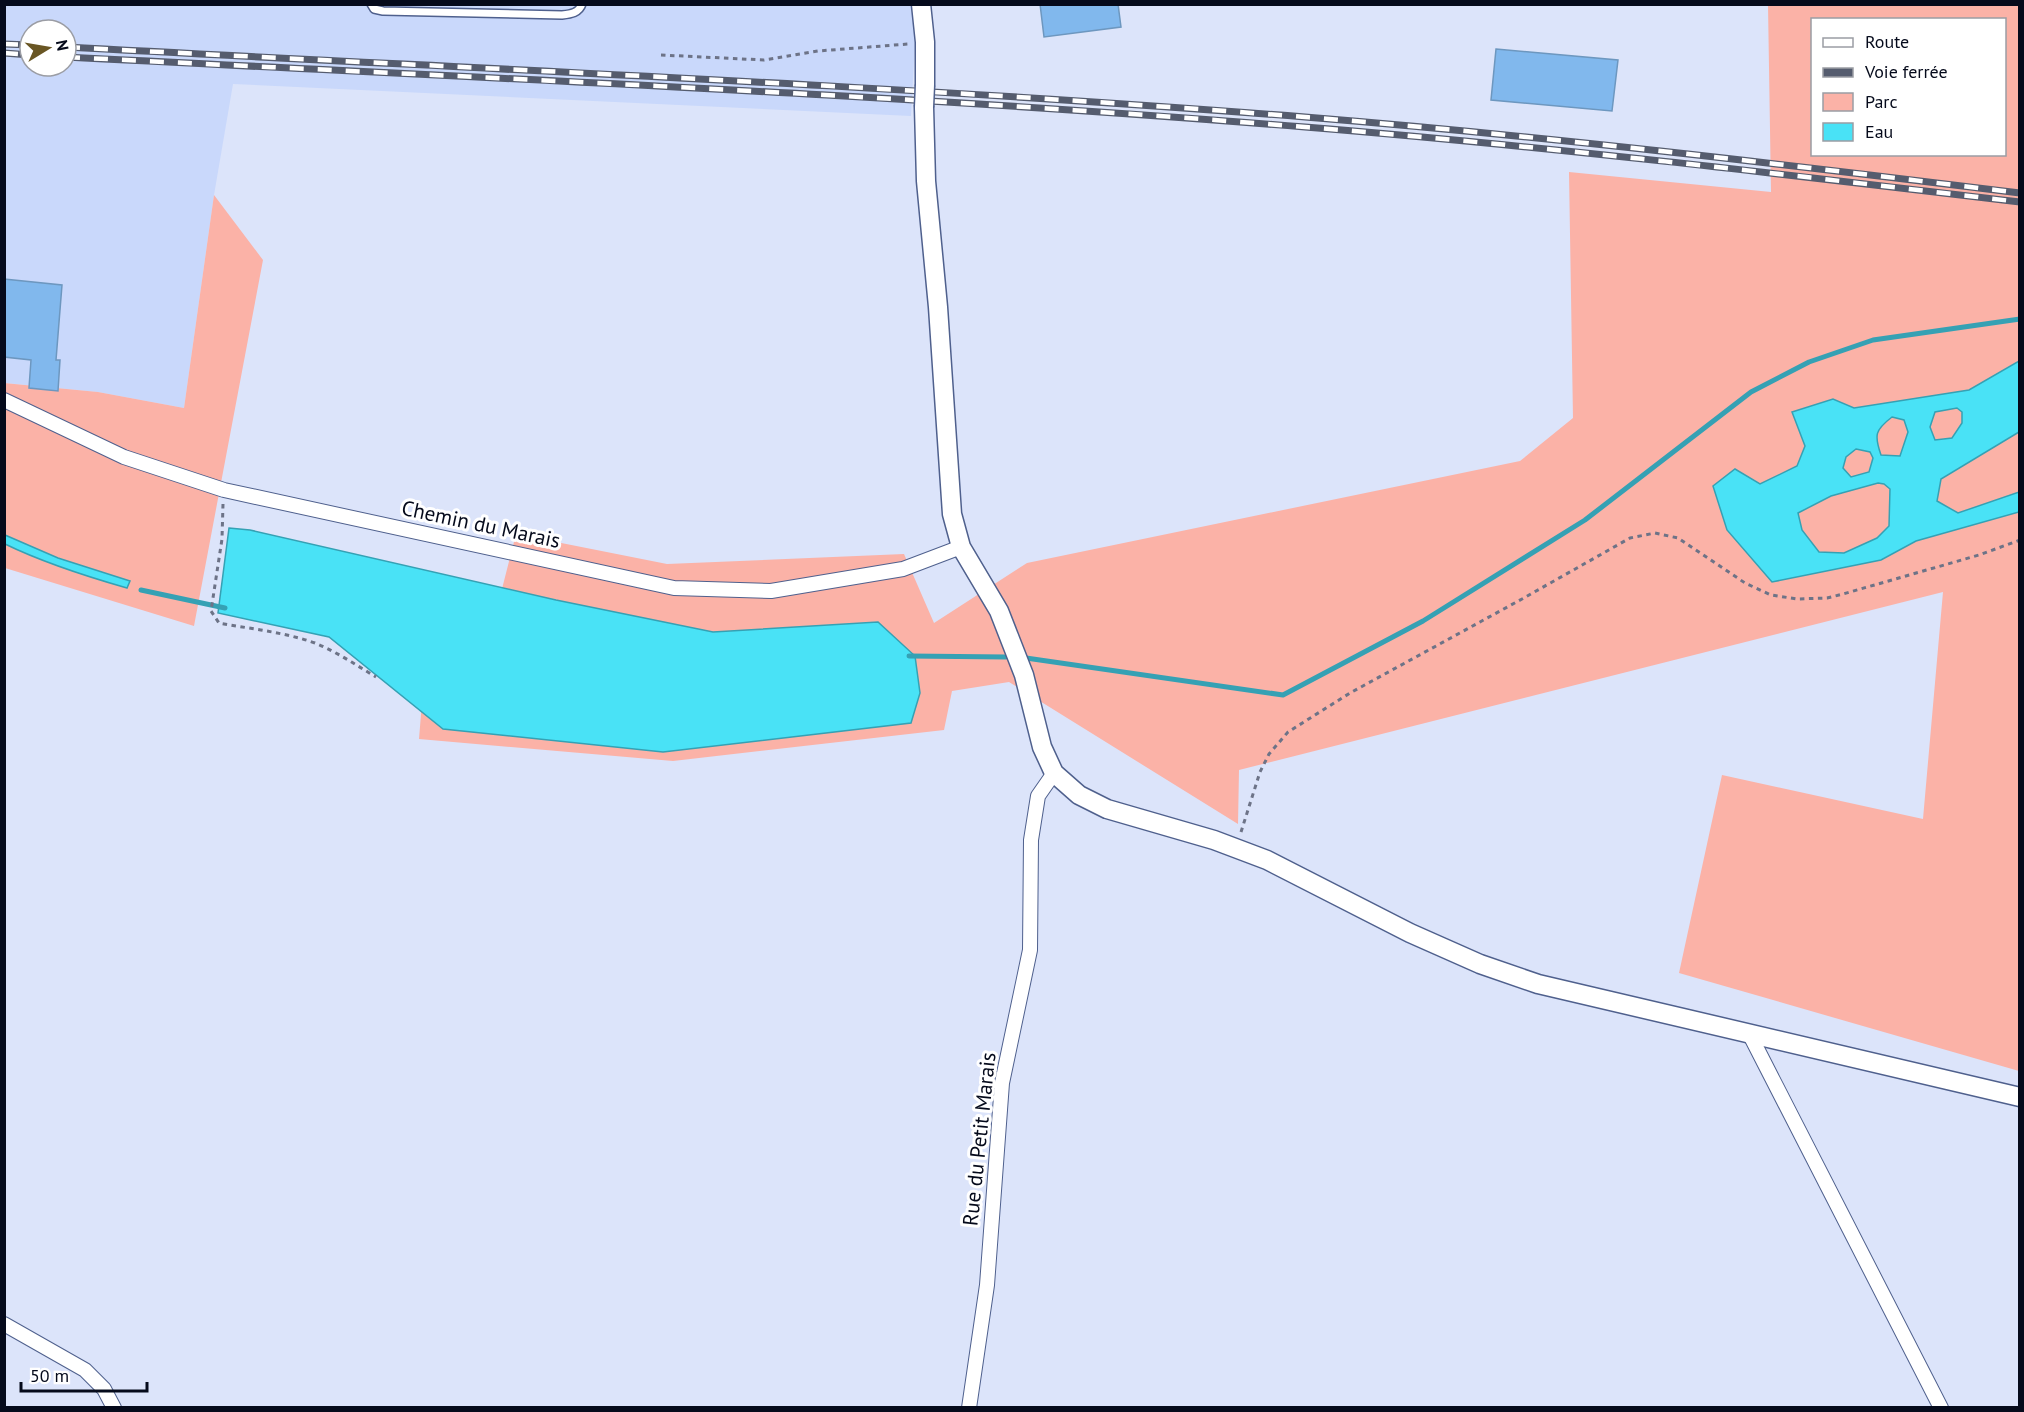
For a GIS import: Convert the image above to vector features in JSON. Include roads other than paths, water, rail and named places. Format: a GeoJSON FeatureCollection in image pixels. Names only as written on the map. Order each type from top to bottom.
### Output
{"type":"FeatureCollection","features":[{"type":"Feature","properties":{"kind":"street"},"geometry":{"type":"LineString","coordinates":[[921,4],[925,42],[926,181],[938,307],[952,514],[961,547],[999,611],[1024,675],[1042,747],[1054,773],[1079,795],[1107,809],[1214,840],[1267,860],[1410,933],[1480,964],[1538,984],[2019,1097]]}},
{"type":"Feature","properties":{"kind":"street","name":"Chemin du Marais"},"geometry":{"type":"LineString","coordinates":[[4,400],[124,457],[224,490],[674,588],[771,591],[903,569],[961,547]]}},
{"type":"Feature","properties":{"kind":"street","name":"Rue du Petit Marais"},"geometry":{"type":"LineString","coordinates":[[969,1407],[987,1285],[1002,1083],[1030,950],[1031,840],[1038,796],[1054,773]]}},
{"type":"Feature","properties":{"kind":"street"},"geometry":{"type":"LineString","coordinates":[[1750,1035],[1941,1407]]}},
{"type":"Feature","properties":{"kind":"street"},"geometry":{"type":"LineString","coordinates":[[4,1324],[85,1370],[104,1389],[114,1407]]}},
{"type":"Feature","properties":{"kind":"lane"},"geometry":{"type":"LineString","coordinates":[[371,4],[374,9],[382,11],[562,15],[574,13],[580,9],[582,4]]}},
{"type":"Feature","properties":{"kind":"water"},"geometry":{"type":"Polygon","coordinates":[[[2019,361],[2019,432],[1941,479],[1937,501],[1958,513],[2019,492],[2019,512],[1916,541],[1881,560],[1772,582],[1727,530],[1713,486],[1735,469],[1760,484],[1797,466],[1805,446],[1792,412],[1833,399],[1854,408],[1969,390],[2019,361]],[[1957,408],[1935,412],[1930,427],[1935,440],[1952,438],[1962,423],[1962,412],[1957,408]],[[1892,417],[1879,429],[1877,438],[1881,455],[1900,456],[1908,432],[1904,420],[1892,417]],[[1856,449],[1846,457],[1843,468],[1851,477],[1869,472],[1873,458],[1870,452],[1856,449]],[[1878,483],[1831,496],[1798,513],[1802,530],[1819,552],[1844,553],[1877,538],[1889,526],[1890,489],[1884,484],[1878,483]]]}},
{"type":"Feature","properties":{"kind":"water"},"geometry":{"type":"Polygon","coordinates":[[[229,528],[250,530],[556,600],[713,632],[878,622],[915,656],[920,693],[911,723],[663,752],[443,729],[329,637],[218,613],[229,528]]]}},
{"type":"Feature","properties":{"kind":"water"},"geometry":{"type":"Polygon","coordinates":[[[5,535],[58,558],[130,581],[127,588],[50,563],[5,544],[5,535]]]}},
{"type":"Feature","properties":{"kind":"waterway"},"geometry":{"type":"LineString","coordinates":[[1026,658],[1283,695],[1423,621],[1585,520],[1751,392],[1809,362],[1873,340],[2020,319]]}},
{"type":"Feature","properties":{"kind":"waterway"},"geometry":{"type":"LineString","coordinates":[[141,590],[225,608]]}},
{"type":"Feature","properties":{"kind":"waterway"},"geometry":{"type":"LineString","coordinates":[[909,656],[1006,657]]}},
{"type":"Feature","properties":{"kind":"railway"},"geometry":{"type":"LineString","coordinates":[[4,44],[18,45]]}},
{"type":"Feature","properties":{"kind":"railway"},"geometry":{"type":"LineString","coordinates":[[78,48],[840,87],[1305,117],[1574,142],[2020,193]]}},
{"type":"Feature","properties":{"kind":"railway"},"geometry":{"type":"LineString","coordinates":[[4,53],[18,54]]}},
{"type":"Feature","properties":{"kind":"railway"},"geometry":{"type":"LineString","coordinates":[[78,58],[686,88],[1150,115],[1574,152],[2020,202]]}}]}
